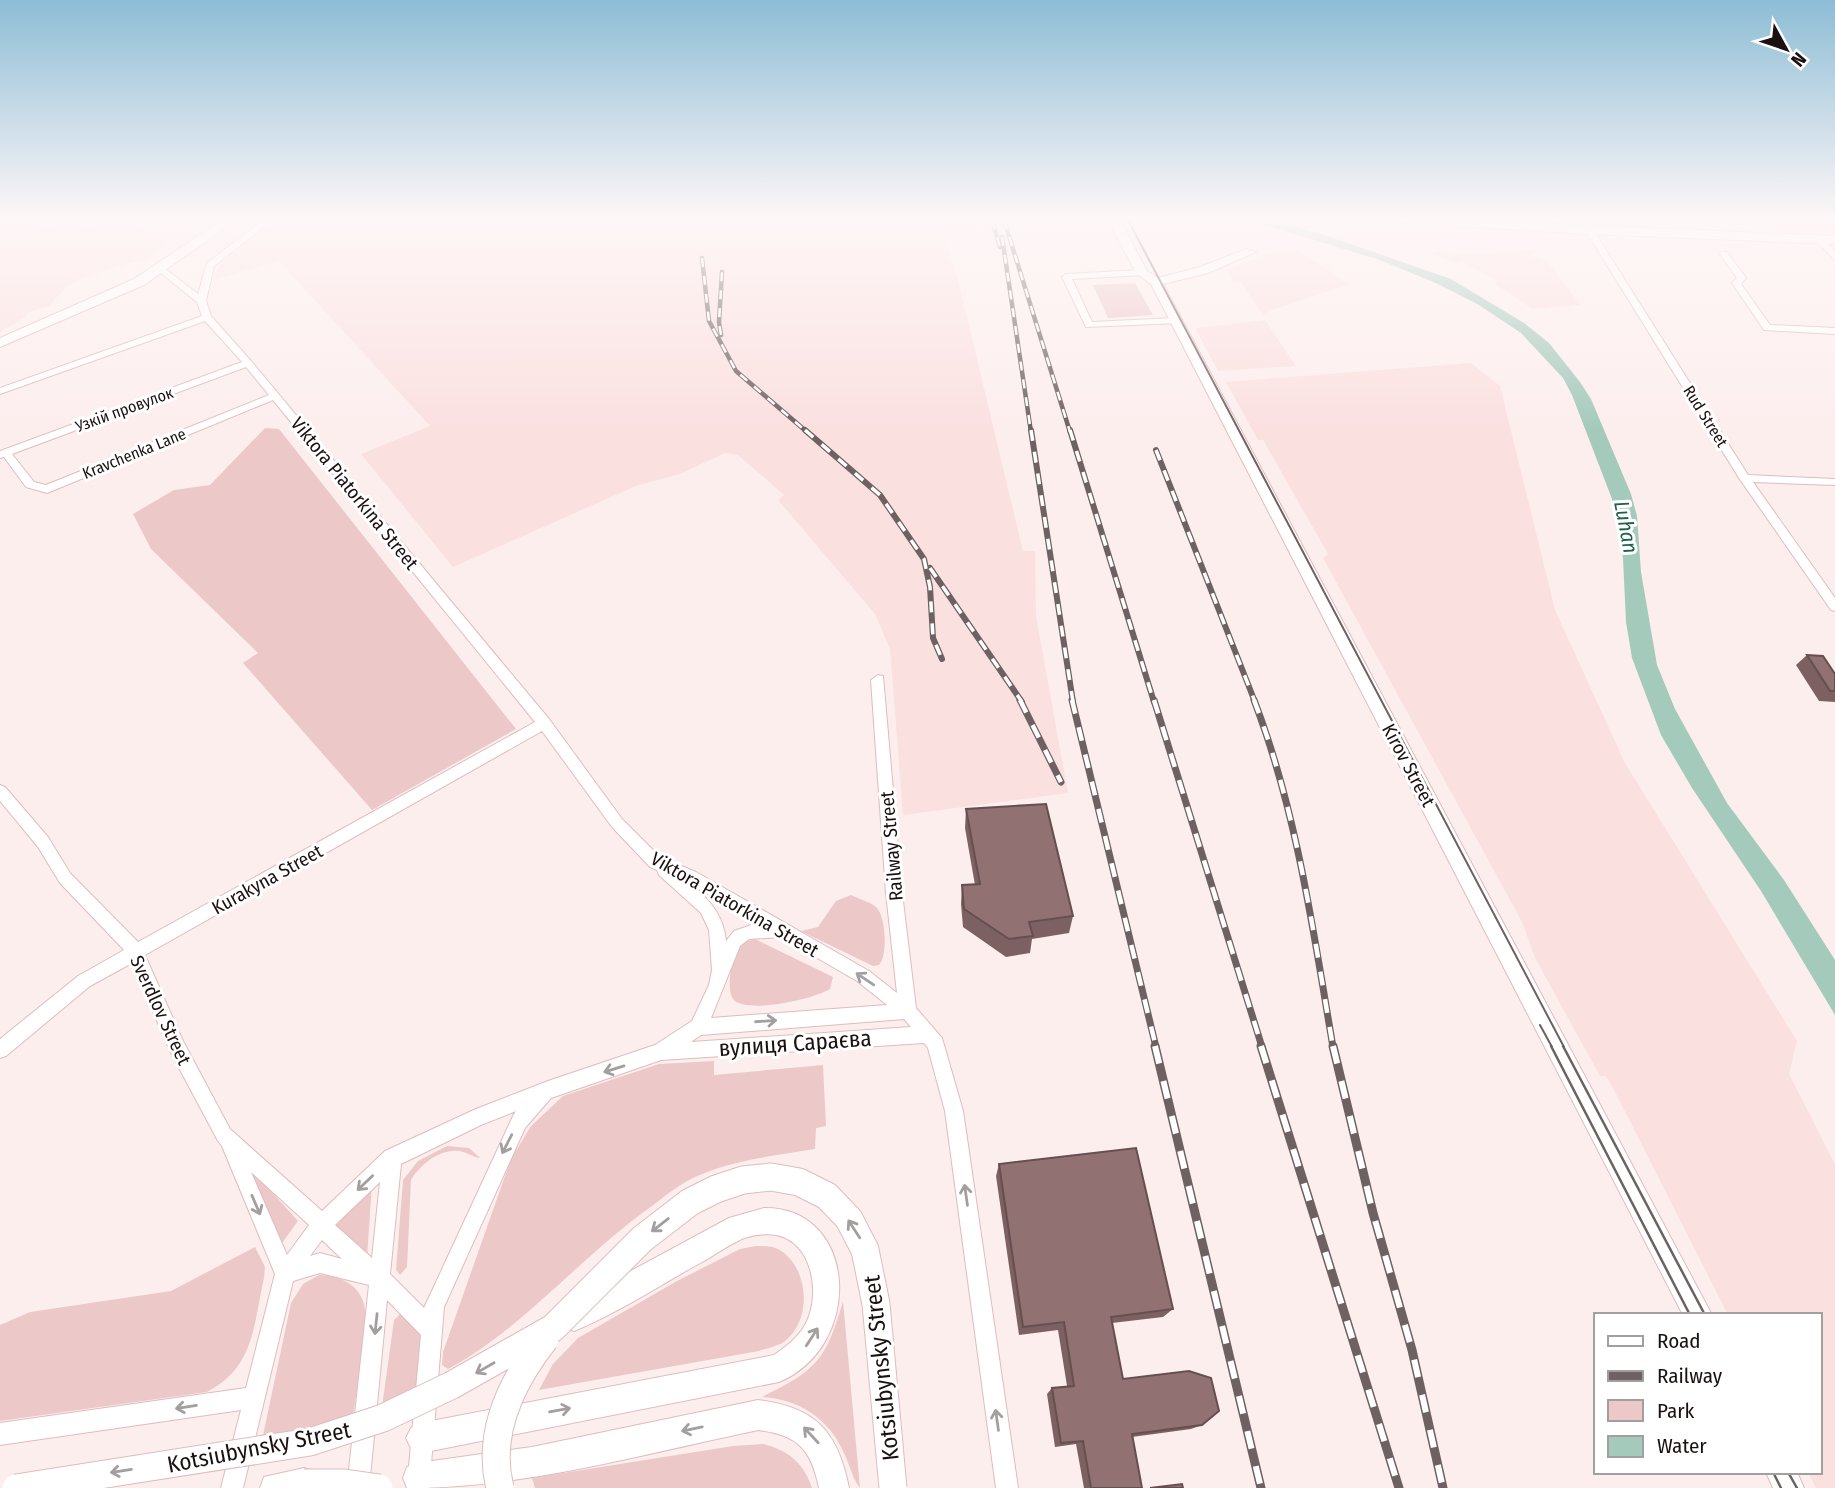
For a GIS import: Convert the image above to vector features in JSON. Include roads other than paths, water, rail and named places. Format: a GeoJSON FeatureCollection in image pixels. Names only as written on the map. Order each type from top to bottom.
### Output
{"type":"FeatureCollection","features":[{"type":"Feature","properties":{"kind":"main road"},"geometry":{"type":"LineString","coordinates":[[0,343],[122,289]]}},
{"type":"Feature","properties":{"kind":"street"},"geometry":{"type":"LineString","coordinates":[[186,289],[201,301],[204,289]]}},
{"type":"Feature","properties":{"kind":"street"},"geometry":{"type":"LineString","coordinates":[[1072,289],[1088,325],[1176,321]]}},
{"type":"Feature","properties":{"kind":"street","name":"Kirov Street"},"geometry":{"type":"LineString","coordinates":[[1156,289],[1176,321],[1697,1313]]}},
{"type":"Feature","properties":{"kind":"street","name":"Rud Street"},"geometry":{"type":"LineString","coordinates":[[1627,289],[1745,478],[1835,607]]}},
{"type":"Feature","properties":{"kind":"street"},"geometry":{"type":"LineString","coordinates":[[1740,289],[1767,328],[1835,331]]}},
{"type":"Feature","properties":{"kind":"street","name":"Viktora Piatorkina Street"},"geometry":{"type":"LineString","coordinates":[[201,301],[206,317],[248,363],[544,723],[617,823],[655,862],[691,877],[863,976],[908,1011],[936,1044],[954,1111],[1007,1488]]}},
{"type":"Feature","properties":{"kind":"street"},"geometry":{"type":"LineString","coordinates":[[0,391],[206,317]]}},
{"type":"Feature","properties":{"kind":"street","name":"Узкій провулок"},"geometry":{"type":"LineString","coordinates":[[3,454],[248,363]]}},
{"type":"Feature","properties":{"kind":"street","name":"Kravchenka Lane"},"geometry":{"type":"LineString","coordinates":[[3,454],[30,485],[47,489],[275,396]]}},
{"type":"Feature","properties":{"kind":"street"},"geometry":{"type":"LineString","coordinates":[[1745,478],[1835,482]]}},
{"type":"Feature","properties":{"kind":"street","name":"Railway Street"},"geometry":{"type":"LineString","coordinates":[[878,680],[894,893],[908,1011]]}},
{"type":"Feature","properties":{"kind":"street","name":"Kurakyna Street"},"geometry":{"type":"LineString","coordinates":[[0,1050],[83,981],[544,723]]}},
{"type":"Feature","properties":{"kind":"street","name":"Sverdlov Street"},"geometry":{"type":"LineString","coordinates":[[0,791],[43,842],[65,878],[135,951],[177,1047],[229,1142]]}},
{"type":"Feature","properties":{"kind":"street"},"geometry":{"type":"LineString","coordinates":[[655,862],[707,908],[717,930],[720,970]]}},
{"type":"Feature","properties":{"kind":"street"},"geometry":{"type":"LineString","coordinates":[[698,1027],[734,940],[751,929],[782,931]]}},
{"type":"Feature","properties":{"kind":"street"},"geometry":{"type":"LineString","coordinates":[[232,1488],[285,1274],[323,1224],[392,1158],[476,1118],[660,1052],[698,1027],[908,1011]]}},
{"type":"Feature","properties":{"kind":"street","name":"вулиця Сараєва"},"geometry":{"type":"LineString","coordinates":[[660,1052],[929,1034]]}},
{"type":"Feature","properties":{"kind":"street"},"geometry":{"type":"LineString","coordinates":[[548,1090],[519,1122],[502,1154],[434,1307],[418,1483],[758,1415],[782,1416],[803,1427],[820,1445],[831,1470],[834,1488]]}},
{"type":"Feature","properties":{"kind":"street"},"geometry":{"type":"LineString","coordinates":[[229,1142],[323,1224],[334,1239],[380,1278],[432,1331]]}},
{"type":"Feature","properties":{"kind":"street"},"geometry":{"type":"LineString","coordinates":[[229,1142],[285,1274]]}},
{"type":"Feature","properties":{"kind":"street"},"geometry":{"type":"LineString","coordinates":[[358,1488],[392,1158]]}},
{"type":"Feature","properties":{"kind":"street","name":"Kotsiubynsky Street"},"geometry":{"type":"LineString","coordinates":[[16,1488],[310,1442],[356,1430],[439,1395],[554,1327],[632,1248],[662,1223],[710,1191],[746,1177],[780,1176],[812,1186],[839,1207],[860,1236],[873,1272],[893,1488]]}},
{"type":"Feature","properties":{"kind":"street"},"geometry":{"type":"LineString","coordinates":[[421,1438],[757,1374],[779,1368],[799,1355],[814,1336],[824,1313],[827,1289],[824,1266],[814,1246],[799,1231],[781,1223],[761,1221],[738,1227],[554,1327],[525,1363],[511,1388],[502,1413],[496,1445],[500,1488]]}},
{"type":"Feature","properties":{"kind":"street"},"geometry":{"type":"LineString","coordinates":[[285,1274],[320,1263],[380,1278]]}},
{"type":"Feature","properties":{"kind":"street"},"geometry":{"type":"LineString","coordinates":[[0,1434],[254,1397]]}},
{"type":"Feature","properties":{"kind":"street"},"geometry":{"type":"LineString","coordinates":[[275,1488],[304,1483],[379,1488]]}},
{"type":"Feature","properties":{"kind":"water","name":"Luhan"},"geometry":{"type":"Polygon","coordinates":[[[1449,289],[1468,289],[1524,323],[1549,343],[1591,399],[1631,494],[1637,516],[1641,572],[1657,665],[1675,709],[1727,803],[1784,880],[1835,960],[1835,1015],[1761,891],[1692,788],[1661,735],[1632,658],[1626,622],[1623,558],[1612,499],[1572,395],[1563,378],[1521,333],[1479,305],[1449,289]]]}},
{"type":"Feature","properties":{"kind":"tram line"},"geometry":{"type":"LineString","coordinates":[[1165,289],[1564,1047]]}},
{"type":"Feature","properties":{"kind":"tram line"},"geometry":{"type":"LineString","coordinates":[[1540,1025],[1552,1047]]}},
{"type":"Feature","properties":{"kind":"tram line"},"geometry":{"type":"LineString","coordinates":[[1551,1046],[1689,1313]]}},
{"type":"Feature","properties":{"kind":"tram line"},"geometry":{"type":"LineString","coordinates":[[1563,1046],[1704,1313]]}},
{"type":"Feature","properties":{"kind":"tram line"},"geometry":{"type":"LineString","coordinates":[[1774,1474],[1781,1488]]}},
{"type":"Feature","properties":{"kind":"tram line"},"geometry":{"type":"LineString","coordinates":[[1789,1474],[1797,1488]]}},
{"type":"Feature","properties":{"kind":"railway"},"geometry":{"type":"LineString","coordinates":[[705,289],[709,321],[736,371],[807,432]]}},
{"type":"Feature","properties":{"kind":"railway"},"geometry":{"type":"LineString","coordinates":[[721,289],[721,335]]}},
{"type":"Feature","properties":{"kind":"railway"},"geometry":{"type":"LineString","coordinates":[[1010,289],[1031,432]]}},
{"type":"Feature","properties":{"kind":"railway"},"geometry":{"type":"LineString","coordinates":[[1026,289],[1070,432]]}},
{"type":"Feature","properties":{"kind":"railway"},"geometry":{"type":"LineString","coordinates":[[805,430],[880,495],[924,559],[930,587],[933,638],[942,659]]}},
{"type":"Feature","properties":{"kind":"railway"},"geometry":{"type":"LineString","coordinates":[[1031,430],[1073,702]]}},
{"type":"Feature","properties":{"kind":"railway"},"geometry":{"type":"LineString","coordinates":[[1070,430],[1154,702]]}},
{"type":"Feature","properties":{"kind":"railway"},"geometry":{"type":"LineString","coordinates":[[1156,450],[1255,702]]}},
{"type":"Feature","properties":{"kind":"railway"},"geometry":{"type":"LineString","coordinates":[[930,568],[1022,702]]}},
{"type":"Feature","properties":{"kind":"railway"},"geometry":{"type":"LineString","coordinates":[[1020,700],[1061,782]]}},
{"type":"Feature","properties":{"kind":"railway"},"geometry":{"type":"LineString","coordinates":[[1072,700],[1156,1047]]}},
{"type":"Feature","properties":{"kind":"railway"},"geometry":{"type":"LineString","coordinates":[[1154,700],[1262,1047]]}},
{"type":"Feature","properties":{"kind":"railway"},"geometry":{"type":"LineString","coordinates":[[1254,700],[1269,742],[1293,828],[1333,1047]]}},
{"type":"Feature","properties":{"kind":"railway"},"geometry":{"type":"LineString","coordinates":[[1155,1046],[1261,1488]]}},
{"type":"Feature","properties":{"kind":"railway"},"geometry":{"type":"LineString","coordinates":[[1261,1046],[1399,1488]]}},
{"type":"Feature","properties":{"kind":"railway"},"geometry":{"type":"LineString","coordinates":[[1333,1046],[1373,1213],[1412,1350],[1443,1488]]}}]}
